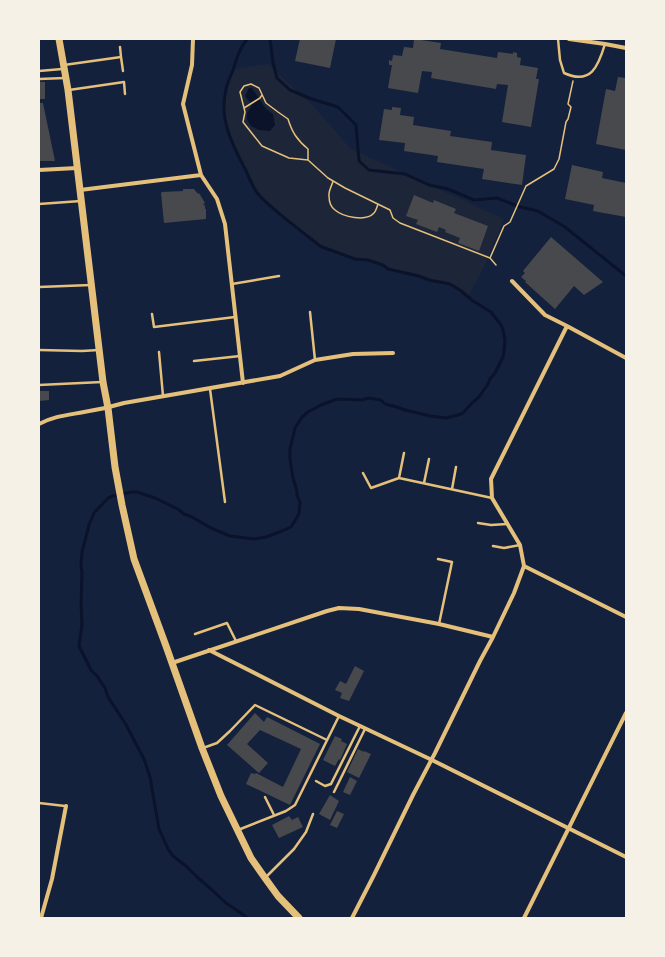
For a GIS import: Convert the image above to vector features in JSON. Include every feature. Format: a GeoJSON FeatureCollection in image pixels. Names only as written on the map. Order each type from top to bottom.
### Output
{"type":"FeatureCollection","features":[{"type":"Feature","properties":{"kind":"main road"},"geometry":{"type":"LineString","coordinates":[[59,39],[68,90],[99,350],[115,467],[134,558],[202,748],[221,796],[251,858],[278,896],[299,918]]}},
{"type":"Feature","properties":{"kind":"street"},"geometry":{"type":"LineString","coordinates":[[193,39],[192,65],[182,104],[201,175],[217,199],[225,224],[243,383]]}},
{"type":"Feature","properties":{"kind":"street"},"geometry":{"type":"LineString","coordinates":[[569,39],[626,48]]}},
{"type":"Feature","properties":{"kind":"street"},"geometry":{"type":"LineString","coordinates":[[39,170],[77,168]]}},
{"type":"Feature","properties":{"kind":"street"},"geometry":{"type":"LineString","coordinates":[[80,190],[201,175]]}},
{"type":"Feature","properties":{"kind":"street"},"geometry":{"type":"LineString","coordinates":[[512,281],[546,315],[626,358]]}},
{"type":"Feature","properties":{"kind":"street"},"geometry":{"type":"LineString","coordinates":[[352,918],[493,637],[514,593],[524,566],[520,545],[492,498],[491,479],[567,326]]}},
{"type":"Feature","properties":{"kind":"street"},"geometry":{"type":"LineString","coordinates":[[39,424],[51,418],[62,415],[108,408],[124,403],[280,376],[315,360],[353,354],[392,352]]}},
{"type":"Feature","properties":{"kind":"street"},"geometry":{"type":"LineString","coordinates":[[524,566],[626,617]]}},
{"type":"Feature","properties":{"kind":"street"},"geometry":{"type":"LineString","coordinates":[[172,663],[339,608],[359,609],[439,624],[493,637]]}},
{"type":"Feature","properties":{"kind":"street"},"geometry":{"type":"LineString","coordinates":[[209,650],[339,716],[432,760],[626,857]]}},
{"type":"Feature","properties":{"kind":"street"},"geometry":{"type":"LineString","coordinates":[[524,918],[626,712]]}},
{"type":"Feature","properties":{"kind":"street"},"geometry":{"type":"LineString","coordinates":[[41,918],[52,879],[66,806]]}},
{"type":"Feature","properties":{"kind":"lane"},"geometry":{"type":"LineString","coordinates":[[558,39],[560,60],[564,73],[574,77],[584,77],[592,73],[601,58],[605,44]]}},
{"type":"Feature","properties":{"kind":"lane"},"geometry":{"type":"LineString","coordinates":[[120,47],[123,71]]}},
{"type":"Feature","properties":{"kind":"lane"},"geometry":{"type":"LineString","coordinates":[[39,71],[121,58]]}},
{"type":"Feature","properties":{"kind":"lane"},"geometry":{"type":"LineString","coordinates":[[39,78],[66,78]]}},
{"type":"Feature","properties":{"kind":"lane"},"geometry":{"type":"LineString","coordinates":[[68,90],[124,82],[125,94]]}},
{"type":"Feature","properties":{"kind":"lane"},"geometry":{"type":"LineString","coordinates":[[39,204],[82,201]]}},
{"type":"Feature","properties":{"kind":"lane"},"geometry":{"type":"LineString","coordinates":[[232,284],[279,276]]}},
{"type":"Feature","properties":{"kind":"lane"},"geometry":{"type":"LineString","coordinates":[[39,287],[91,285]]}},
{"type":"Feature","properties":{"kind":"lane"},"geometry":{"type":"LineString","coordinates":[[310,312],[315,360]]}},
{"type":"Feature","properties":{"kind":"lane"},"geometry":{"type":"LineString","coordinates":[[152,314],[154,327],[236,317]]}},
{"type":"Feature","properties":{"kind":"lane"},"geometry":{"type":"LineString","coordinates":[[39,350],[99,350]]}},
{"type":"Feature","properties":{"kind":"lane"},"geometry":{"type":"LineString","coordinates":[[158,352],[163,397]]}},
{"type":"Feature","properties":{"kind":"lane"},"geometry":{"type":"LineString","coordinates":[[194,361],[240,356]]}},
{"type":"Feature","properties":{"kind":"lane"},"geometry":{"type":"LineString","coordinates":[[39,385],[103,382]]}},
{"type":"Feature","properties":{"kind":"lane"},"geometry":{"type":"LineString","coordinates":[[210,389],[225,502]]}},
{"type":"Feature","properties":{"kind":"lane"},"geometry":{"type":"LineString","coordinates":[[399,478],[404,453]]}},
{"type":"Feature","properties":{"kind":"lane"},"geometry":{"type":"LineString","coordinates":[[424,483],[430,459]]}},
{"type":"Feature","properties":{"kind":"lane"},"geometry":{"type":"LineString","coordinates":[[452,489],[456,467]]}},
{"type":"Feature","properties":{"kind":"lane"},"geometry":{"type":"LineString","coordinates":[[363,473],[371,488],[399,478],[492,498]]}},
{"type":"Feature","properties":{"kind":"lane"},"geometry":{"type":"LineString","coordinates":[[478,523],[491,525],[507,524]]}},
{"type":"Feature","properties":{"kind":"lane"},"geometry":{"type":"LineString","coordinates":[[493,546],[504,548],[520,545]]}},
{"type":"Feature","properties":{"kind":"lane"},"geometry":{"type":"LineString","coordinates":[[438,559],[452,562],[439,624]]}},
{"type":"Feature","properties":{"kind":"lane"},"geometry":{"type":"LineString","coordinates":[[195,634],[227,623],[236,642]]}},
{"type":"Feature","properties":{"kind":"lane"},"geometry":{"type":"LineString","coordinates":[[202,748],[217,743],[254,705],[327,740]]}},
{"type":"Feature","properties":{"kind":"lane"},"geometry":{"type":"LineString","coordinates":[[238,830],[295,805],[339,716]]}},
{"type":"Feature","properties":{"kind":"lane"},"geometry":{"type":"LineString","coordinates":[[316,781],[325,786],[331,784],[360,726]]}},
{"type":"Feature","properties":{"kind":"lane"},"geometry":{"type":"LineString","coordinates":[[334,792],[366,729]]}},
{"type":"Feature","properties":{"kind":"lane"},"geometry":{"type":"LineString","coordinates":[[265,797],[274,815]]}},
{"type":"Feature","properties":{"kind":"lane"},"geometry":{"type":"LineString","coordinates":[[39,803],[66,806]]}},
{"type":"Feature","properties":{"kind":"lane"},"geometry":{"type":"LineString","coordinates":[[265,878],[294,849],[306,832],[313,814]]}},
{"type":"Feature","properties":{"kind":"path"},"geometry":{"type":"LineString","coordinates":[[490,258],[504,226],[510,222],[526,186],[554,169],[559,159],[566,122],[568,119],[570,107],[568,104],[574,77]]}},
{"type":"Feature","properties":{"kind":"path"},"geometry":{"type":"LineString","coordinates":[[308,160],[308,149],[300,142],[291,129],[288,119],[266,103],[259,88],[252,84],[244,86],[240,92],[245,112],[243,122],[262,146],[289,158],[308,160],[328,178],[390,210],[393,218],[400,223],[490,258],[496,265]]}},
{"type":"Feature","properties":{"kind":"path"},"geometry":{"type":"LineString","coordinates":[[244,108],[260,98],[262,95]]}},
{"type":"Feature","properties":{"kind":"path"},"geometry":{"type":"LineString","coordinates":[[333,181],[328,194],[330,203],[334,210],[343,215],[355,218],[367,217],[374,213],[378,204]]}},
{"type":"Feature","properties":{"kind":"shaded area"},"geometry":{"type":"Polygon","coordinates":[[[268,64],[314,107],[351,149],[504,219],[485,265],[468,297],[450,284],[388,269],[383,265],[368,260],[355,259],[320,246],[271,207],[259,195],[230,140],[224,114],[224,98],[227,84],[234,69],[268,64]]]}},
{"type":"Feature","properties":{"kind":"shaded area"},"geometry":{"type":"Polygon","coordinates":[[[249,88],[252,88],[266,109],[273,114],[275,125],[270,131],[259,130],[251,126],[247,119],[247,113],[252,105],[245,96],[249,88]]]}},
{"type":"Feature","properties":{"kind":"building"},"geometry":{"type":"Polygon","coordinates":[[[300,39],[336,39],[330,68],[295,61],[300,39]]]}},
{"type":"Feature","properties":{"kind":"building"},"geometry":{"type":"Polygon","coordinates":[[[414,39],[441,43],[440,49],[497,58],[498,52],[513,54],[513,52],[517,53],[517,57],[521,58],[520,65],[538,68],[536,79],[539,79],[531,127],[502,122],[508,85],[497,84],[496,89],[431,78],[432,72],[422,71],[418,93],[388,88],[392,65],[389,65],[389,60],[392,61],[393,55],[402,56],[404,47],[413,48],[414,39]]]}},
{"type":"Feature","properties":{"kind":"building"},"geometry":{"type":"Polygon","coordinates":[[[618,77],[626,78],[626,150],[596,144],[606,89],[615,91],[618,77]]]}},
{"type":"Feature","properties":{"kind":"building"},"geometry":{"type":"Polygon","coordinates":[[[39,82],[45,82],[45,99],[39,99],[39,82]]]}},
{"type":"Feature","properties":{"kind":"building"},"geometry":{"type":"Polygon","coordinates":[[[39,103],[43,103],[55,161],[39,161],[39,103]]]}},
{"type":"Feature","properties":{"kind":"building"},"geometry":{"type":"Polygon","coordinates":[[[392,107],[401,108],[400,115],[414,117],[413,125],[451,131],[450,136],[492,142],[491,150],[526,155],[522,185],[482,179],[484,169],[437,162],[438,156],[404,151],[405,143],[379,140],[384,109],[392,110],[392,107]]]}},
{"type":"Feature","properties":{"kind":"building"},"geometry":{"type":"Polygon","coordinates":[[[572,165],[603,172],[602,178],[626,183],[626,217],[593,211],[594,205],[565,199],[572,165]]]}},
{"type":"Feature","properties":{"kind":"building"},"geometry":{"type":"Polygon","coordinates":[[[183,189],[194,189],[198,194],[199,193],[205,203],[203,204],[206,209],[206,219],[164,223],[161,193],[183,191],[183,189]]]}},
{"type":"Feature","properties":{"kind":"building"},"geometry":{"type":"Polygon","coordinates":[[[414,195],[433,203],[434,200],[456,209],[454,213],[488,226],[479,251],[458,243],[460,238],[445,232],[446,230],[439,227],[437,232],[416,224],[418,220],[406,216],[414,195]]]}},
{"type":"Feature","properties":{"kind":"building"},"geometry":{"type":"Polygon","coordinates":[[[551,237],[603,282],[584,295],[574,286],[555,309],[521,277],[525,273],[523,271],[551,237]]]}},
{"type":"Feature","properties":{"kind":"building"},"geometry":{"type":"Polygon","coordinates":[[[39,391],[49,391],[49,400],[39,401],[39,391]]]}},
{"type":"Feature","properties":{"kind":"building"},"geometry":{"type":"Polygon","coordinates":[[[355,666],[364,671],[349,701],[340,698],[342,693],[335,690],[340,681],[346,684],[355,666]]]}},
{"type":"Feature","properties":{"kind":"building"},"geometry":{"type":"Polygon","coordinates":[[[255,713],[264,722],[267,717],[320,744],[290,805],[246,784],[251,773],[256,773],[283,787],[301,749],[260,730],[247,744],[268,763],[259,773],[227,745],[255,713]]]}},
{"type":"Feature","properties":{"kind":"building"},"geometry":{"type":"Polygon","coordinates":[[[335,736],[342,739],[341,741],[347,744],[340,760],[339,759],[335,766],[323,760],[335,736]]]}},
{"type":"Feature","properties":{"kind":"building"},"geometry":{"type":"Polygon","coordinates":[[[358,749],[371,754],[359,778],[347,772],[358,749]]]}},
{"type":"Feature","properties":{"kind":"building"},"geometry":{"type":"Polygon","coordinates":[[[350,777],[357,781],[350,795],[343,792],[350,777]]]}},
{"type":"Feature","properties":{"kind":"building"},"geometry":{"type":"Polygon","coordinates":[[[330,795],[339,801],[330,820],[319,814],[330,795]]]}},
{"type":"Feature","properties":{"kind":"building"},"geometry":{"type":"Polygon","coordinates":[[[337,811],[344,814],[337,828],[330,825],[337,811]]]}},
{"type":"Feature","properties":{"kind":"building"},"geometry":{"type":"Polygon","coordinates":[[[289,816],[292,820],[298,817],[303,827],[279,838],[272,825],[289,816]]]}},
{"type":"Feature","properties":{"kind":"waterway"},"geometry":{"type":"LineString","coordinates":[[247,39],[238,54],[227,85],[224,110],[227,129],[234,147],[256,192],[276,211],[320,246],[355,259],[368,260],[383,265],[388,269],[450,284],[491,312],[501,325],[505,340],[503,357],[495,373],[479,397],[463,413],[458,415],[446,418],[430,416],[385,404],[381,400],[369,398],[362,400],[337,399],[321,405],[302,417],[295,428],[290,449],[293,478],[300,502],[299,514],[291,527],[282,531],[266,537],[254,539],[230,536],[211,528],[155,498],[137,492],[108,498],[94,513],[89,525],[82,552],[82,625],[79,646],[91,670],[105,688],[108,697],[125,723],[144,759],[150,777],[159,829],[168,849],[173,856],[226,903],[247,918]]}},
{"type":"Feature","properties":{"kind":"waterway"},"geometry":{"type":"LineString","coordinates":[[270,39],[273,63],[277,78],[290,90],[338,107],[356,125],[359,161],[369,170],[405,174],[429,185],[448,189],[474,200],[497,198],[520,207],[538,211],[565,227],[626,276]]}}]}
